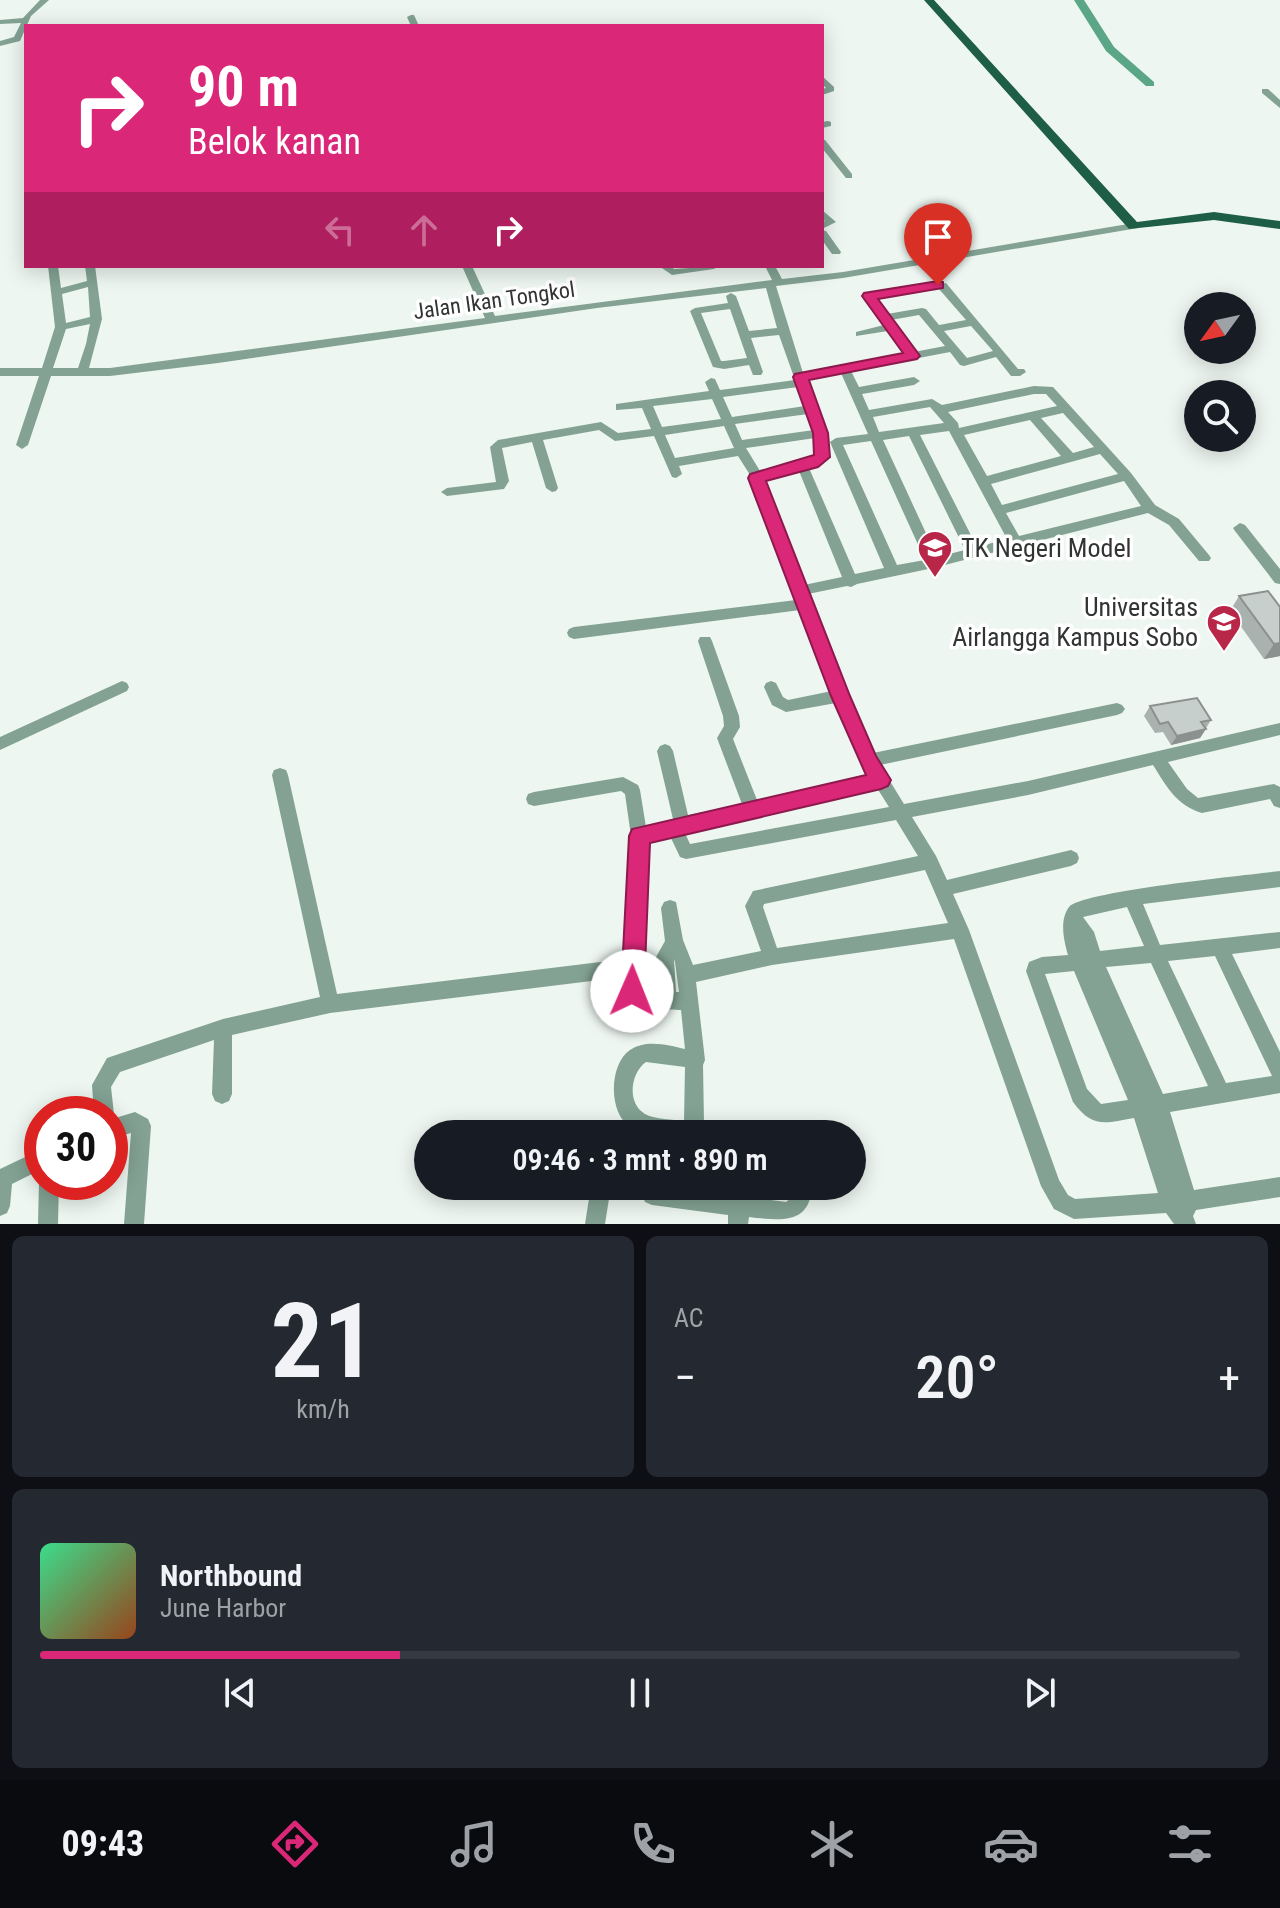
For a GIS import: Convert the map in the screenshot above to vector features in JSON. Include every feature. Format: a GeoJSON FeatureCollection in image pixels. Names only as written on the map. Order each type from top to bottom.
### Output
{"type":"FeatureCollection","features":[{"type":"Feature","properties":{"kind":"main road"},"geometry":{"type":"LineString","coordinates":[[929,0],[1134,226],[1214,216],[1280,225]]}},
{"type":"Feature","properties":{"kind":"street"},"geometry":{"type":"LineString","coordinates":[[0,44],[17,39],[25,20],[45,0]]}},
{"type":"Feature","properties":{"kind":"street"},"geometry":{"type":"LineString","coordinates":[[0,22],[25,20]]}},
{"type":"Feature","properties":{"kind":"street"},"geometry":{"type":"LineString","coordinates":[[1265,91],[1280,105]]}},
{"type":"Feature","properties":{"kind":"street"},"geometry":{"type":"LineString","coordinates":[[824,145],[849,176]]}},
{"type":"Feature","properties":{"kind":"street","name":"Jalan Ikan Tongkol"},"geometry":{"type":"LineString","coordinates":[[0,372],[82,373],[218,359],[778,283],[1134,226]]}},
{"type":"Feature","properties":{"kind":"street"},"geometry":{"type":"LineString","coordinates":[[824,235],[840,252],[824,254]]}},
{"type":"Feature","properties":{"kind":"street"},"geometry":{"type":"LineString","coordinates":[[922,262],[1015,373],[1020,372]]}},
{"type":"Feature","properties":{"kind":"street"},"geometry":{"type":"LineString","coordinates":[[22,445],[61,327],[53,268]]}},
{"type":"Feature","properties":{"kind":"street"},"geometry":{"type":"LineString","coordinates":[[82,373],[95,341],[97,319],[90,268]]}},
{"type":"Feature","properties":{"kind":"street"},"geometry":{"type":"LineString","coordinates":[[468,268],[492,321]]}},
{"type":"Feature","properties":{"kind":"street"},"geometry":{"type":"LineString","coordinates":[[667,268],[672,272],[695,268]]}},
{"type":"Feature","properties":{"kind":"street"},"geometry":{"type":"LineString","coordinates":[[771,268],[778,283]]}},
{"type":"Feature","properties":{"kind":"street"},"geometry":{"type":"LineString","coordinates":[[757,476],[818,460],[823,453],[821,433],[783,331],[777,268]]}},
{"type":"Feature","properties":{"kind":"street"},"geometry":{"type":"LineString","coordinates":[[56,292],[93,283]]}},
{"type":"Feature","properties":{"kind":"street"},"geometry":{"type":"LineString","coordinates":[[912,356],[869,296],[942,285]]}},
{"type":"Feature","properties":{"kind":"street"},"geometry":{"type":"LineString","coordinates":[[729,288],[755,366],[717,364],[695,311],[733,305]]}},
{"type":"Feature","properties":{"kind":"street"},"geometry":{"type":"LineString","coordinates":[[860,334],[920,311],[964,362],[1000,355]]}},
{"type":"Feature","properties":{"kind":"street"},"geometry":{"type":"LineString","coordinates":[[61,327],[97,319]]}},
{"type":"Feature","properties":{"kind":"street"},"geometry":{"type":"LineString","coordinates":[[936,329],[974,322]]}},
{"type":"Feature","properties":{"kind":"street"},"geometry":{"type":"LineString","coordinates":[[744,335],[783,331]]}},
{"type":"Feature","properties":{"kind":"street"},"geometry":{"type":"LineString","coordinates":[[620,407],[713,388],[801,380],[951,348]]}},
{"type":"Feature","properties":{"kind":"street"},"geometry":{"type":"LineString","coordinates":[[845,370],[933,563]]}},
{"type":"Feature","properties":{"kind":"street"},"geometry":{"type":"LineString","coordinates":[[854,392],[914,381]]}},
{"type":"Feature","properties":{"kind":"street"},"geometry":{"type":"LineString","coordinates":[[713,388],[740,448],[757,476],[840,696],[868,761],[904,813],[930,861],[960,930],[1051,1186],[1070,1216],[1182,1212],[1280,1187]]}},
{"type":"Feature","properties":{"kind":"street"},"geometry":{"type":"LineString","coordinates":[[943,409],[1044,389],[1067,408],[1127,476],[1150,508],[1171,519],[1204,558]]}},
{"type":"Feature","properties":{"kind":"street"},"geometry":{"type":"LineString","coordinates":[[646,403],[673,468],[740,448],[821,433]]}},
{"type":"Feature","properties":{"kind":"street"},"geometry":{"type":"LineString","coordinates":[[864,415],[932,403],[943,409],[1015,542]]}},
{"type":"Feature","properties":{"kind":"street"},"geometry":{"type":"LineString","coordinates":[[893,572],[836,442],[956,430],[1067,408]]}},
{"type":"Feature","properties":{"kind":"street"},"geometry":{"type":"LineString","coordinates":[[447,492],[500,486],[503,481],[497,445],[536,436],[601,426],[615,437],[812,409]]}},
{"type":"Feature","properties":{"kind":"street"},"geometry":{"type":"LineString","coordinates":[[1033,416],[1070,458]]}},
{"type":"Feature","properties":{"kind":"street"},"geometry":{"type":"LineString","coordinates":[[913,432],[973,553]]}},
{"type":"Feature","properties":{"kind":"street"},"geometry":{"type":"LineString","coordinates":[[536,436],[552,488]]}},
{"type":"Feature","properties":{"kind":"street"},"geometry":{"type":"LineString","coordinates":[[982,482],[1103,449]]}},
{"type":"Feature","properties":{"kind":"street"},"geometry":{"type":"LineString","coordinates":[[804,595],[768,481],[844,463]]}},
{"type":"Feature","properties":{"kind":"street"},"geometry":{"type":"LineString","coordinates":[[805,471],[851,582]]}},
{"type":"Feature","properties":{"kind":"street"},"geometry":{"type":"LineString","coordinates":[[997,511],[1127,476]]}},
{"type":"Feature","properties":{"kind":"street"},"geometry":{"type":"LineString","coordinates":[[574,633],[804,595],[1150,508]]}},
{"type":"Feature","properties":{"kind":"street"},"geometry":{"type":"LineString","coordinates":[[1240,528],[1280,579]]}},
{"type":"Feature","properties":{"kind":"street"},"geometry":{"type":"LineString","coordinates":[[705,641],[731,716],[732,727],[725,738],[752,808]]}},
{"type":"Feature","properties":{"kind":"street"},"geometry":{"type":"LineString","coordinates":[[0,744],[122,687]]}},
{"type":"Feature","properties":{"kind":"street"},"geometry":{"type":"LineString","coordinates":[[771,687],[777,701],[786,706],[840,696]]}},
{"type":"Feature","properties":{"kind":"street"},"geometry":{"type":"LineString","coordinates":[[868,761],[1117,709]]}},
{"type":"Feature","properties":{"kind":"street"},"geometry":{"type":"LineString","coordinates":[[665,751],[677,825],[686,852],[904,813],[1158,759],[1280,729]]}},
{"type":"Feature","properties":{"kind":"street"},"geometry":{"type":"LineString","coordinates":[[1158,759],[1184,799],[1195,805],[1278,794]]}},
{"type":"Feature","properties":{"kind":"street"},"geometry":{"type":"LineString","coordinates":[[280,775],[330,1004]]}},
{"type":"Feature","properties":{"kind":"street"},"geometry":{"type":"LineString","coordinates":[[639,836],[881,780]]}},
{"type":"Feature","properties":{"kind":"street"},"geometry":{"type":"LineString","coordinates":[[534,799],[627,785],[635,801],[639,836],[639,884],[632,967],[634,994],[642,999],[689,1001]]}},
{"type":"Feature","properties":{"kind":"street"},"geometry":{"type":"LineString","coordinates":[[942,889],[1071,858]]}},
{"type":"Feature","properties":{"kind":"street"},"geometry":{"type":"LineString","coordinates":[[772,957],[754,906],[759,897],[930,861]]}},
{"type":"Feature","properties":{"kind":"street"},"geometry":{"type":"LineString","coordinates":[[1182,1212],[1150,1106],[1086,961],[1071,935],[1075,913],[1081,908],[1132,898],[1280,879]]}},
{"type":"Feature","properties":{"kind":"street"},"geometry":{"type":"LineString","coordinates":[[1132,898],[1221,1093]]}},
{"type":"Feature","properties":{"kind":"street"},"geometry":{"type":"LineString","coordinates":[[670,908],[674,942],[681,952],[686,975],[696,1060],[694,1120]]}},
{"type":"Feature","properties":{"kind":"street"},"geometry":{"type":"LineString","coordinates":[[686,975],[772,957],[960,930]]}},
{"type":"Feature","properties":{"kind":"street"},"geometry":{"type":"LineString","coordinates":[[1279,941],[1042,966],[1035,968],[1035,971],[1080,1095],[1090,1109],[1100,1114],[1280,1084]]}},
{"type":"Feature","properties":{"kind":"street"},"geometry":{"type":"LineString","coordinates":[[668,1000],[665,957],[674,942]]}},
{"type":"Feature","properties":{"kind":"street"},"geometry":{"type":"LineString","coordinates":[[1220,948],[1280,1072]]}},
{"type":"Feature","properties":{"kind":"street"},"geometry":{"type":"LineString","coordinates":[[102,1096],[101,1085],[114,1065],[223,1028],[330,1004],[632,967]]}},
{"type":"Feature","properties":{"kind":"street"},"geometry":{"type":"LineString","coordinates":[[222,1094],[223,1028]]}},
{"type":"Feature","properties":{"kind":"street"},"geometry":{"type":"LineString","coordinates":[[637,1120],[624,1099],[627,1066],[635,1057],[645,1053],[696,1060]]}},
{"type":"Feature","properties":{"kind":"street"},"geometry":{"type":"LineString","coordinates":[[128,1124],[135,1122],[141,1126],[134,1224]]}},
{"type":"Feature","properties":{"kind":"street"},"geometry":{"type":"LineString","coordinates":[[0,1206],[1,1178],[24,1167]]}},
{"type":"Feature","properties":{"kind":"street"},"geometry":{"type":"LineString","coordinates":[[48,1224],[49,1200]]}},
{"type":"Feature","properties":{"kind":"street"},"geometry":{"type":"LineString","coordinates":[[595,1224],[599,1200]]}},
{"type":"Feature","properties":{"kind":"street"},"geometry":{"type":"LineString","coordinates":[[696,1200],[789,1212],[801,1200]]}},
{"type":"Feature","properties":{"kind":"building"},"geometry":{"type":"Polygon","coordinates":[[[1268,591],[1280,607],[1280,643],[1274,644],[1239,596],[1268,591]]]}},
{"type":"Feature","properties":{"kind":"building"},"geometry":{"type":"Polygon","coordinates":[[[1197,698],[1211,720],[1201,722],[1206,729],[1177,736],[1168,722],[1160,724],[1150,706],[1197,698]]]}},
{"type":"Feature","properties":{"kind":"waterway"},"geometry":{"type":"LineString","coordinates":[[1079,0],[1110,49],[1150,84]]}},
{"type":"Feature","properties":{"kind":"place","name":"TK Negeri Model"},"geometry":{"type":"Point","coordinates":[935,579]}},
{"type":"Feature","properties":{"kind":"place","name":"Universitas Airlangga Kampus Sobo"},"geometry":{"type":"Point","coordinates":[1224,653]}},
{"type":"Feature","properties":{"kind":"route"},"geometry":{"type":"LineString","coordinates":[[632,991],[639,836],[881,780],[860,745],[756,478],[813,463],[822,457],[821,433],[800,377],[912,356],[869,296],[938,285]]}}]}
